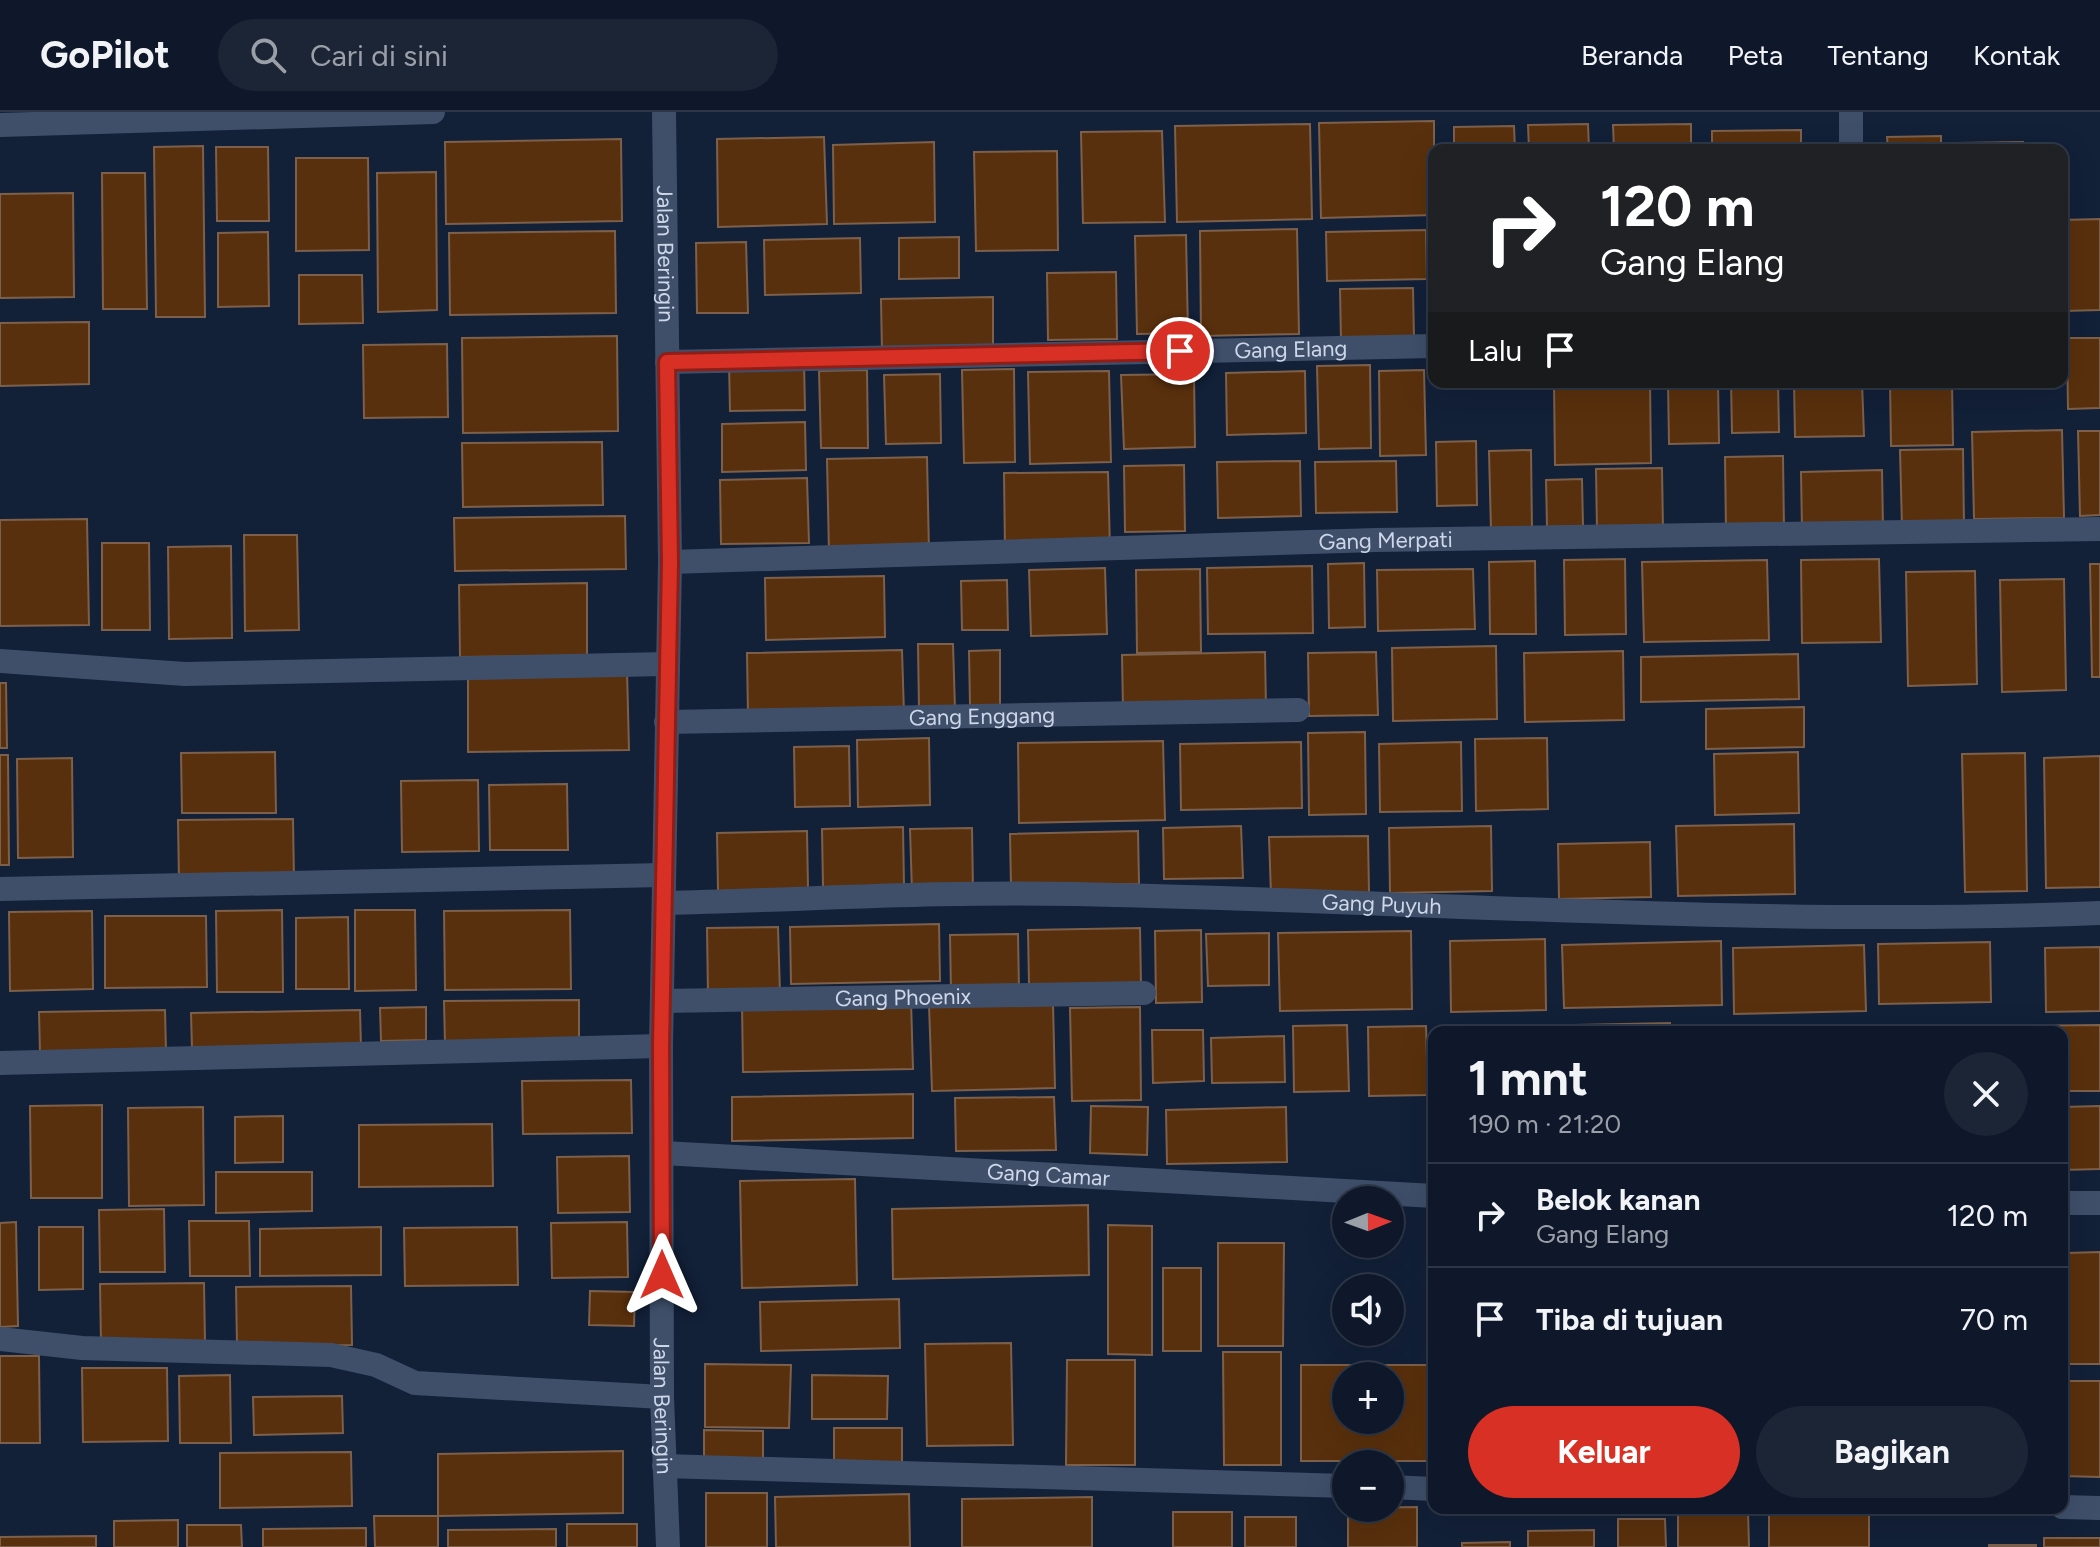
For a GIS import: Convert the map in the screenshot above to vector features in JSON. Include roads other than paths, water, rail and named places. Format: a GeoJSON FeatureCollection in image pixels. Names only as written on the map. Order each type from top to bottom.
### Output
{"type":"FeatureCollection","features":[{"type":"Feature","properties":{"kind":"street"},"geometry":{"type":"LineString","coordinates":[[0,125],[433,112]]}},
{"type":"Feature","properties":{"kind":"street","name":"Jalan Beringin"},"geometry":{"type":"LineString","coordinates":[[664,112],[670,562],[661,1046],[662,1397],[668,1547]]}},
{"type":"Feature","properties":{"kind":"street"},"geometry":{"type":"LineString","coordinates":[[1851,112],[1851,144]]}},
{"type":"Feature","properties":{"kind":"street","name":"Gang Elang"},"geometry":{"type":"LineString","coordinates":[[667,362],[1428,346]]}},
{"type":"Feature","properties":{"kind":"street","name":"Gang Merpati"},"geometry":{"type":"LineString","coordinates":[[670,562],[1376,540],[2100,529]]}},
{"type":"Feature","properties":{"kind":"street"},"geometry":{"type":"LineString","coordinates":[[0,661],[185,674],[667,664]]}},
{"type":"Feature","properties":{"kind":"street","name":"Gang Enggang"},"geometry":{"type":"LineString","coordinates":[[666,722],[1298,710]]}},
{"type":"Feature","properties":{"kind":"street"},"geometry":{"type":"LineString","coordinates":[[0,889],[664,875]]}},
{"type":"Feature","properties":{"kind":"street","name":"Gang Puyuh"},"geometry":{"type":"LineString","coordinates":[[664,903],[1071,894],[1740,914],[2019,916],[2100,913]]}},
{"type":"Feature","properties":{"kind":"street","name":"Gang Phoenix"},"geometry":{"type":"LineString","coordinates":[[663,1001],[1144,993]]}},
{"type":"Feature","properties":{"kind":"street"},"geometry":{"type":"LineString","coordinates":[[0,1063],[661,1046]]}},
{"type":"Feature","properties":{"kind":"street","name":"Gang Camar"},"geometry":{"type":"LineString","coordinates":[[663,1153],[1428,1196]]}},
{"type":"Feature","properties":{"kind":"street"},"geometry":{"type":"LineString","coordinates":[[2068,1203],[2100,1203]]}},
{"type":"Feature","properties":{"kind":"street"},"geometry":{"type":"LineString","coordinates":[[0,1339],[82,1348],[331,1355],[376,1365],[415,1383],[662,1397]]}},
{"type":"Feature","properties":{"kind":"street"},"geometry":{"type":"LineString","coordinates":[[664,1466],[1332,1486]]}},
{"type":"Feature","properties":{"kind":"street"},"geometry":{"type":"LineString","coordinates":[[1404,1488],[1428,1489]]}},
{"type":"Feature","properties":{"kind":"street"},"geometry":{"type":"LineString","coordinates":[[2068,1507],[2100,1508]]}}]}
